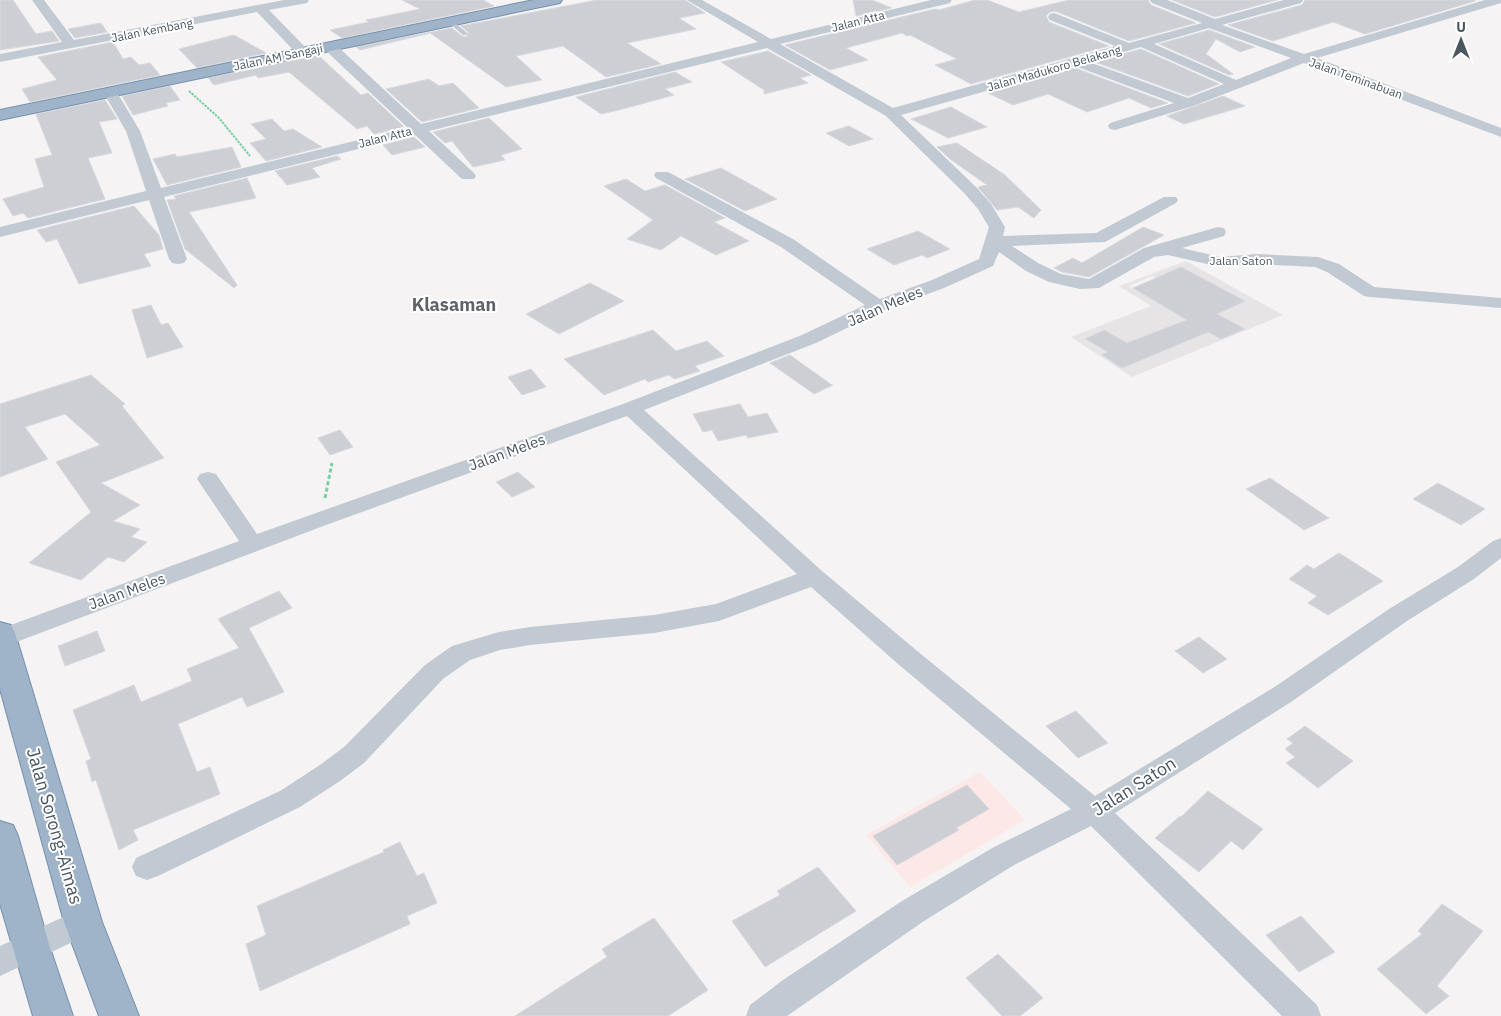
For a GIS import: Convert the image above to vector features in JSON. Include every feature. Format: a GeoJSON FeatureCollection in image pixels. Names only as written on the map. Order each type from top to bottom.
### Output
{"type":"FeatureCollection","features":[{"type":"Feature","properties":{"kind":"highway","name":"Jalan AM Sangaji"},"geometry":{"type":"LineString","coordinates":[[0,115],[555,0]]}},
{"type":"Feature","properties":{"kind":"highway","name":"Jalan Sorong-Aimas"},"geometry":{"type":"LineString","coordinates":[[1,635],[83,922],[119,1016]]}},
{"type":"Feature","properties":{"kind":"highway"},"geometry":{"type":"LineString","coordinates":[[0,836],[15,955],[52,1016]]}},
{"type":"Feature","properties":{"kind":"street"},"geometry":{"type":"LineString","coordinates":[[38,0],[71,45]]}},
{"type":"Feature","properties":{"kind":"street","name":"Jalan Kembang"},"geometry":{"type":"LineString","coordinates":[[0,58],[303,0]]}},
{"type":"Feature","properties":{"kind":"street"},"geometry":{"type":"LineString","coordinates":[[693,0],[891,112],[985,207],[997,227],[994,241],[1099,238],[1170,200]]}},
{"type":"Feature","properties":{"kind":"street","name":"Jalan Atta"},"geometry":{"type":"LineString","coordinates":[[0,232],[946,0]]}},
{"type":"Feature","properties":{"kind":"street","name":"Jalan Teminabuan"},"geometry":{"type":"LineString","coordinates":[[1156,0],[1213,24],[1501,133]]}},
{"type":"Feature","properties":{"kind":"street","name":"Jalan Madukoro Belakang"},"geometry":{"type":"LineString","coordinates":[[891,112],[1297,0]]}},
{"type":"Feature","properties":{"kind":"street"},"geometry":{"type":"LineString","coordinates":[[1115,126],[1188,103],[1304,58],[1498,0]]}},
{"type":"Feature","properties":{"kind":"street"},"geometry":{"type":"LineString","coordinates":[[261,9],[302,52]]}},
{"type":"Feature","properties":{"kind":"street"},"geometry":{"type":"LineString","coordinates":[[1054,17],[1128,47]]}},
{"type":"Feature","properties":{"kind":"street"},"geometry":{"type":"LineString","coordinates":[[1142,43],[1237,85]]}},
{"type":"Feature","properties":{"kind":"street"},"geometry":{"type":"LineString","coordinates":[[330,46],[468,176]]}},
{"type":"Feature","properties":{"kind":"street"},"geometry":{"type":"LineString","coordinates":[[1076,62],[1188,103]]}},
{"type":"Feature","properties":{"kind":"street"},"geometry":{"type":"LineString","coordinates":[[110,92],[132,131],[178,259]]}},
{"type":"Feature","properties":{"kind":"street"},"geometry":{"type":"LineString","coordinates":[[662,175],[787,243],[878,306]]}},
{"type":"Feature","properties":{"kind":"street"},"geometry":{"type":"LineString","coordinates":[[1158,250],[1218,232]]}},
{"type":"Feature","properties":{"kind":"street","name":"Jalan Saton"},"geometry":{"type":"LineString","coordinates":[[994,241],[1032,267],[1056,278],[1080,284],[1092,284],[1142,255],[1158,250],[1168,250],[1220,262],[1257,259],[1318,262],[1333,268],[1370,292],[1501,303]]}},
{"type":"Feature","properties":{"kind":"street","name":"Jalan Meles"},"geometry":{"type":"LineString","coordinates":[[1,635],[630,408],[809,339],[878,306],[938,284],[987,262],[994,241]]}},
{"type":"Feature","properties":{"kind":"street"},"geometry":{"type":"LineString","coordinates":[[630,408],[814,577],[906,657],[1094,812],[1305,1016]]}},
{"type":"Feature","properties":{"kind":"street"},"geometry":{"type":"LineString","coordinates":[[208,478],[253,544]]}},
{"type":"Feature","properties":{"kind":"street","name":"Jalan Saton"},"geometry":{"type":"LineString","coordinates":[[762,1016],[794,991],[913,911],[1004,856],[1094,812],[1282,695],[1398,615],[1466,573],[1501,546]]}},
{"type":"Feature","properties":{"kind":"street"},"geometry":{"type":"LineString","coordinates":[[147,867],[290,798],[330,773],[354,755],[434,672],[461,653],[499,642],[530,636],[654,624],[719,612],[814,577]]}},
{"type":"Feature","properties":{"kind":"street"},"geometry":{"type":"LineString","coordinates":[[15,955],[83,922]]}},
{"type":"Feature","properties":{"kind":"lane"},"geometry":{"type":"LineString","coordinates":[[450,21],[466,34]]}},
{"type":"Feature","properties":{"kind":"path"},"geometry":{"type":"LineString","coordinates":[[175,79],[219,118],[259,168]]}},
{"type":"Feature","properties":{"kind":"path"},"geometry":{"type":"LineString","coordinates":[[318,520],[326,497],[332,463]]}},
{"type":"Feature","properties":{"kind":"shaded area"},"geometry":{"type":"Polygon","coordinates":[[[1186,261],[1283,315],[1132,377],[1071,337],[1151,306],[1119,286],[1186,261]],[[1152,276],[1129,286],[1221,339],[1244,329],[1152,276]],[[1104,330],[1085,340],[1105,351],[1124,341],[1104,330]]]}},
{"type":"Feature","properties":{"kind":"shaded area"},"geometry":{"type":"Polygon","coordinates":[[[980,772],[1025,820],[910,887],[866,835],[980,772]],[[967,786],[942,800],[964,823],[989,809],[967,786]],[[933,803],[873,836],[897,865],[958,830],[933,803]]]}},
{"type":"Feature","properties":{"kind":"building"},"geometry":{"type":"Polygon","coordinates":[[[0,0],[13,0],[36,34],[52,31],[59,41],[0,50],[0,0]]]}},
{"type":"Feature","properties":{"kind":"building"},"geometry":{"type":"Polygon","coordinates":[[[402,0],[483,0],[494,6],[342,38],[330,30],[369,22],[366,20],[420,9],[402,0]]]}},
{"type":"Feature","properties":{"kind":"building"},"geometry":{"type":"Polygon","coordinates":[[[597,0],[685,0],[705,13],[679,18],[696,29],[627,43],[661,64],[606,77],[563,46],[516,56],[542,80],[506,87],[430,33],[360,50],[356,47],[452,28],[462,36],[467,37],[468,32],[461,26],[597,0]]]}},
{"type":"Feature","properties":{"kind":"building"},"geometry":{"type":"Polygon","coordinates":[[[853,0],[872,0],[892,8],[856,16],[853,0]]]}},
{"type":"Feature","properties":{"kind":"building"},"geometry":{"type":"Polygon","coordinates":[[[975,0],[987,0],[1019,12],[1069,0],[1148,0],[1151,5],[1196,23],[1129,41],[1055,11],[1050,12],[1046,16],[1049,22],[1109,46],[971,84],[935,65],[957,59],[910,35],[907,36],[902,33],[846,48],[868,60],[830,70],[785,45],[975,0]]]}},
{"type":"Feature","properties":{"kind":"building"},"geometry":{"type":"Polygon","coordinates":[[[1172,0],[1277,0],[1215,17],[1172,0]]]}},
{"type":"Feature","properties":{"kind":"building"},"geometry":{"type":"Polygon","coordinates":[[[1305,0],[1475,1],[1365,34],[1333,22],[1273,41],[1228,25],[1302,5],[1305,0]]]}},
{"type":"Feature","properties":{"kind":"building"},"geometry":{"type":"Polygon","coordinates":[[[101,23],[107,32],[75,38],[68,29],[101,23]]]}},
{"type":"Feature","properties":{"kind":"building"},"geometry":{"type":"Polygon","coordinates":[[[1209,30],[1255,47],[1240,52],[1216,39],[1206,54],[1233,74],[1229,75],[1159,44],[1209,30]]]}},
{"type":"Feature","properties":{"kind":"building"},"geometry":{"type":"Polygon","coordinates":[[[234,35],[266,53],[197,68],[179,49],[234,35]]]}},
{"type":"Feature","properties":{"kind":"building"},"geometry":{"type":"Polygon","coordinates":[[[113,42],[123,59],[131,57],[139,65],[150,63],[160,75],[30,102],[22,89],[57,80],[38,57],[113,42]]]}},
{"type":"Feature","properties":{"kind":"building"},"geometry":{"type":"Polygon","coordinates":[[[1141,49],[1219,84],[1188,96],[1095,62],[1141,49]]]}},
{"type":"Feature","properties":{"kind":"building"},"geometry":{"type":"Polygon","coordinates":[[[768,51],[811,75],[800,78],[808,83],[764,94],[764,90],[721,62],[768,51]]]}},
{"type":"Feature","properties":{"kind":"building"},"geometry":{"type":"Polygon","coordinates":[[[318,55],[361,95],[368,93],[404,127],[374,134],[367,126],[357,129],[289,72],[258,78],[256,75],[214,85],[208,78],[318,55]]]}},
{"type":"Feature","properties":{"kind":"building"},"geometry":{"type":"Polygon","coordinates":[[[1075,68],[1168,103],[1151,108],[1129,98],[1087,112],[1048,94],[1013,105],[988,93],[1075,68]]]}},
{"type":"Feature","properties":{"kind":"building"},"geometry":{"type":"Polygon","coordinates":[[[675,72],[692,82],[665,89],[674,95],[619,110],[601,114],[576,97],[675,72]]]}},
{"type":"Feature","properties":{"kind":"building"},"geometry":{"type":"Polygon","coordinates":[[[429,79],[439,86],[453,83],[479,108],[422,122],[386,89],[429,79]]]}},
{"type":"Feature","properties":{"kind":"building"},"geometry":{"type":"Polygon","coordinates":[[[170,86],[180,100],[166,103],[168,106],[133,115],[122,96],[170,86]]]}},
{"type":"Feature","properties":{"kind":"building"},"geometry":{"type":"Polygon","coordinates":[[[1223,96],[1245,106],[1184,124],[1167,116],[1223,96]]]}},
{"type":"Feature","properties":{"kind":"building"},"geometry":{"type":"Polygon","coordinates":[[[105,100],[117,119],[99,122],[112,153],[88,158],[105,199],[28,218],[23,213],[13,216],[3,199],[44,187],[35,159],[52,155],[36,114],[105,100]]]}},
{"type":"Feature","properties":{"kind":"building"},"geometry":{"type":"Polygon","coordinates":[[[951,107],[987,127],[948,138],[911,119],[951,107]]]}},
{"type":"Feature","properties":{"kind":"building"},"geometry":{"type":"Polygon","coordinates":[[[489,118],[522,149],[501,155],[505,160],[473,167],[452,141],[445,143],[433,132],[489,118]]]}},
{"type":"Feature","properties":{"kind":"building"},"geometry":{"type":"Polygon","coordinates":[[[272,119],[284,131],[293,129],[322,147],[266,161],[250,143],[266,139],[251,124],[272,119]]]}},
{"type":"Feature","properties":{"kind":"building"},"geometry":{"type":"Polygon","coordinates":[[[849,126],[873,139],[849,146],[826,133],[849,126]]]}},
{"type":"Feature","properties":{"kind":"building"},"geometry":{"type":"Polygon","coordinates":[[[414,137],[425,147],[392,155],[383,145],[414,137]]]}},
{"type":"Feature","properties":{"kind":"building"},"geometry":{"type":"Polygon","coordinates":[[[957,143],[1005,175],[1041,210],[1034,218],[1018,207],[997,210],[978,187],[987,185],[950,159],[937,147],[957,143]]]}},
{"type":"Feature","properties":{"kind":"building"},"geometry":{"type":"Polygon","coordinates":[[[232,147],[241,167],[167,185],[153,159],[175,154],[177,157],[232,147]]]}},
{"type":"Feature","properties":{"kind":"building"},"geometry":{"type":"Polygon","coordinates":[[[337,156],[341,159],[312,168],[320,177],[287,185],[275,171],[337,156]]]}},
{"type":"Feature","properties":{"kind":"building"},"geometry":{"type":"Polygon","coordinates":[[[721,168],[777,199],[745,211],[685,179],[721,168]]]}},
{"type":"Feature","properties":{"kind":"building"},"geometry":{"type":"Polygon","coordinates":[[[247,178],[256,198],[189,212],[237,285],[234,288],[185,249],[167,200],[176,199],[174,196],[247,178]]]}},
{"type":"Feature","properties":{"kind":"building"},"geometry":{"type":"Polygon","coordinates":[[[626,179],[645,191],[665,185],[725,218],[714,222],[749,241],[716,255],[681,236],[661,250],[627,239],[653,220],[604,186],[626,179]]]}},
{"type":"Feature","properties":{"kind":"building"},"geometry":{"type":"Polygon","coordinates":[[[134,206],[159,235],[163,249],[144,254],[151,266],[79,284],[57,239],[46,242],[37,230],[134,206]]]}},
{"type":"Feature","properties":{"kind":"building"},"geometry":{"type":"Polygon","coordinates":[[[1143,227],[1164,235],[1089,277],[1062,272],[1054,268],[1073,258],[1082,263],[1143,227]]]}},
{"type":"Feature","properties":{"kind":"building"},"geometry":{"type":"Polygon","coordinates":[[[918,231],[950,249],[927,258],[922,255],[894,265],[867,249],[918,231]]]}},
{"type":"Feature","properties":{"kind":"building"},"geometry":{"type":"Polygon","coordinates":[[[1181,267],[1245,301],[1217,314],[1245,329],[1221,339],[1208,332],[1122,368],[1102,355],[1108,352],[1085,339],[1104,330],[1127,343],[1187,320],[1133,288],[1181,267]]]}},
{"type":"Feature","properties":{"kind":"building"},"geometry":{"type":"Polygon","coordinates":[[[590,283],[624,301],[559,334],[526,314],[590,283]]]}},
{"type":"Feature","properties":{"kind":"building"},"geometry":{"type":"Polygon","coordinates":[[[151,305],[161,325],[168,323],[183,347],[147,358],[132,310],[151,305]]]}},
{"type":"Feature","properties":{"kind":"building"},"geometry":{"type":"Polygon","coordinates":[[[653,330],[676,351],[707,341],[724,356],[695,366],[700,371],[674,379],[669,375],[648,382],[645,379],[604,395],[564,359],[653,330]]]}},
{"type":"Feature","properties":{"kind":"building"},"geometry":{"type":"Polygon","coordinates":[[[790,355],[833,385],[814,394],[770,363],[790,355]]]}},
{"type":"Feature","properties":{"kind":"building"},"geometry":{"type":"Polygon","coordinates":[[[531,369],[546,387],[522,395],[508,377],[531,369]]]}},
{"type":"Feature","properties":{"kind":"building"},"geometry":{"type":"Polygon","coordinates":[[[91,375],[125,404],[122,406],[164,458],[101,483],[140,505],[113,521],[140,529],[131,537],[147,542],[124,562],[108,557],[81,580],[29,563],[91,512],[56,462],[100,445],[65,414],[25,427],[48,459],[0,477],[0,404],[91,375]]]}},
{"type":"Feature","properties":{"kind":"building"},"geometry":{"type":"Polygon","coordinates":[[[740,404],[748,417],[767,413],[778,432],[748,438],[746,435],[718,441],[712,430],[703,432],[693,414],[740,404]]]}},
{"type":"Feature","properties":{"kind":"building"},"geometry":{"type":"Polygon","coordinates":[[[340,430],[353,447],[330,455],[318,438],[340,430]]]}},
{"type":"Feature","properties":{"kind":"building"},"geometry":{"type":"Polygon","coordinates":[[[518,472],[535,487],[512,497],[496,482],[518,472]]]}},
{"type":"Feature","properties":{"kind":"building"},"geometry":{"type":"Polygon","coordinates":[[[1270,478],[1329,518],[1304,530],[1246,489],[1270,478]]]}},
{"type":"Feature","properties":{"kind":"building"},"geometry":{"type":"Polygon","coordinates":[[[1438,483],[1485,509],[1461,525],[1413,499],[1438,483]]]}},
{"type":"Feature","properties":{"kind":"building"},"geometry":{"type":"Polygon","coordinates":[[[1339,553],[1383,581],[1328,615],[1308,603],[1317,596],[1289,579],[1307,565],[1314,569],[1339,553]]]}},
{"type":"Feature","properties":{"kind":"building"},"geometry":{"type":"Polygon","coordinates":[[[279,591],[292,608],[249,628],[284,692],[247,707],[242,697],[178,724],[197,772],[210,767],[220,794],[133,830],[138,840],[119,850],[96,780],[92,782],[86,761],[91,759],[73,710],[134,685],[141,702],[192,681],[187,669],[239,648],[218,619],[279,591]]]}},
{"type":"Feature","properties":{"kind":"building"},"geometry":{"type":"Polygon","coordinates":[[[97,631],[105,651],[65,666],[58,646],[97,631]]]}},
{"type":"Feature","properties":{"kind":"building"},"geometry":{"type":"Polygon","coordinates":[[[1199,637],[1227,659],[1203,673],[1175,651],[1199,637]]]}},
{"type":"Feature","properties":{"kind":"building"},"geometry":{"type":"Polygon","coordinates":[[[1076,711],[1108,743],[1078,758],[1046,726],[1076,711]]]}},
{"type":"Feature","properties":{"kind":"building"},"geometry":{"type":"Polygon","coordinates":[[[1305,726],[1353,761],[1318,788],[1286,763],[1295,757],[1285,749],[1293,743],[1287,739],[1305,726]]]}},
{"type":"Feature","properties":{"kind":"building"},"geometry":{"type":"Polygon","coordinates":[[[967,785],[989,809],[956,828],[959,830],[897,865],[873,836],[967,785]]]}},
{"type":"Feature","properties":{"kind":"building"},"geometry":{"type":"Polygon","coordinates":[[[1208,791],[1263,829],[1243,850],[1231,841],[1199,872],[1155,838],[1181,817],[1208,791]]]}},
{"type":"Feature","properties":{"kind":"building"},"geometry":{"type":"Polygon","coordinates":[[[400,842],[417,876],[424,873],[437,903],[407,916],[410,924],[260,991],[246,944],[266,935],[257,906],[384,852],[383,850],[400,842]]]}},
{"type":"Feature","properties":{"kind":"building"},"geometry":{"type":"Polygon","coordinates":[[[818,867],[856,911],[765,967],[732,921],[780,895],[777,891],[818,867]]]}},
{"type":"Feature","properties":{"kind":"building"},"geometry":{"type":"Polygon","coordinates":[[[1442,904],[1483,931],[1437,986],[1449,996],[1426,1014],[1377,969],[1422,934],[1418,931],[1442,904]]]}},
{"type":"Feature","properties":{"kind":"building"},"geometry":{"type":"Polygon","coordinates":[[[1301,916],[1335,952],[1299,972],[1266,935],[1301,916]]]}},
{"type":"Feature","properties":{"kind":"building"},"geometry":{"type":"Polygon","coordinates":[[[654,918],[708,990],[668,1016],[515,1016],[607,957],[602,949],[654,918]]]}},
{"type":"Feature","properties":{"kind":"building"},"geometry":{"type":"Polygon","coordinates":[[[998,954],[1043,998],[1020,1016],[1002,1016],[966,978],[998,954]]]}},
{"type":"Feature","properties":{"kind":"district","name":"Klasaman"},"geometry":{"type":"Point","coordinates":[454,304]}}]}
